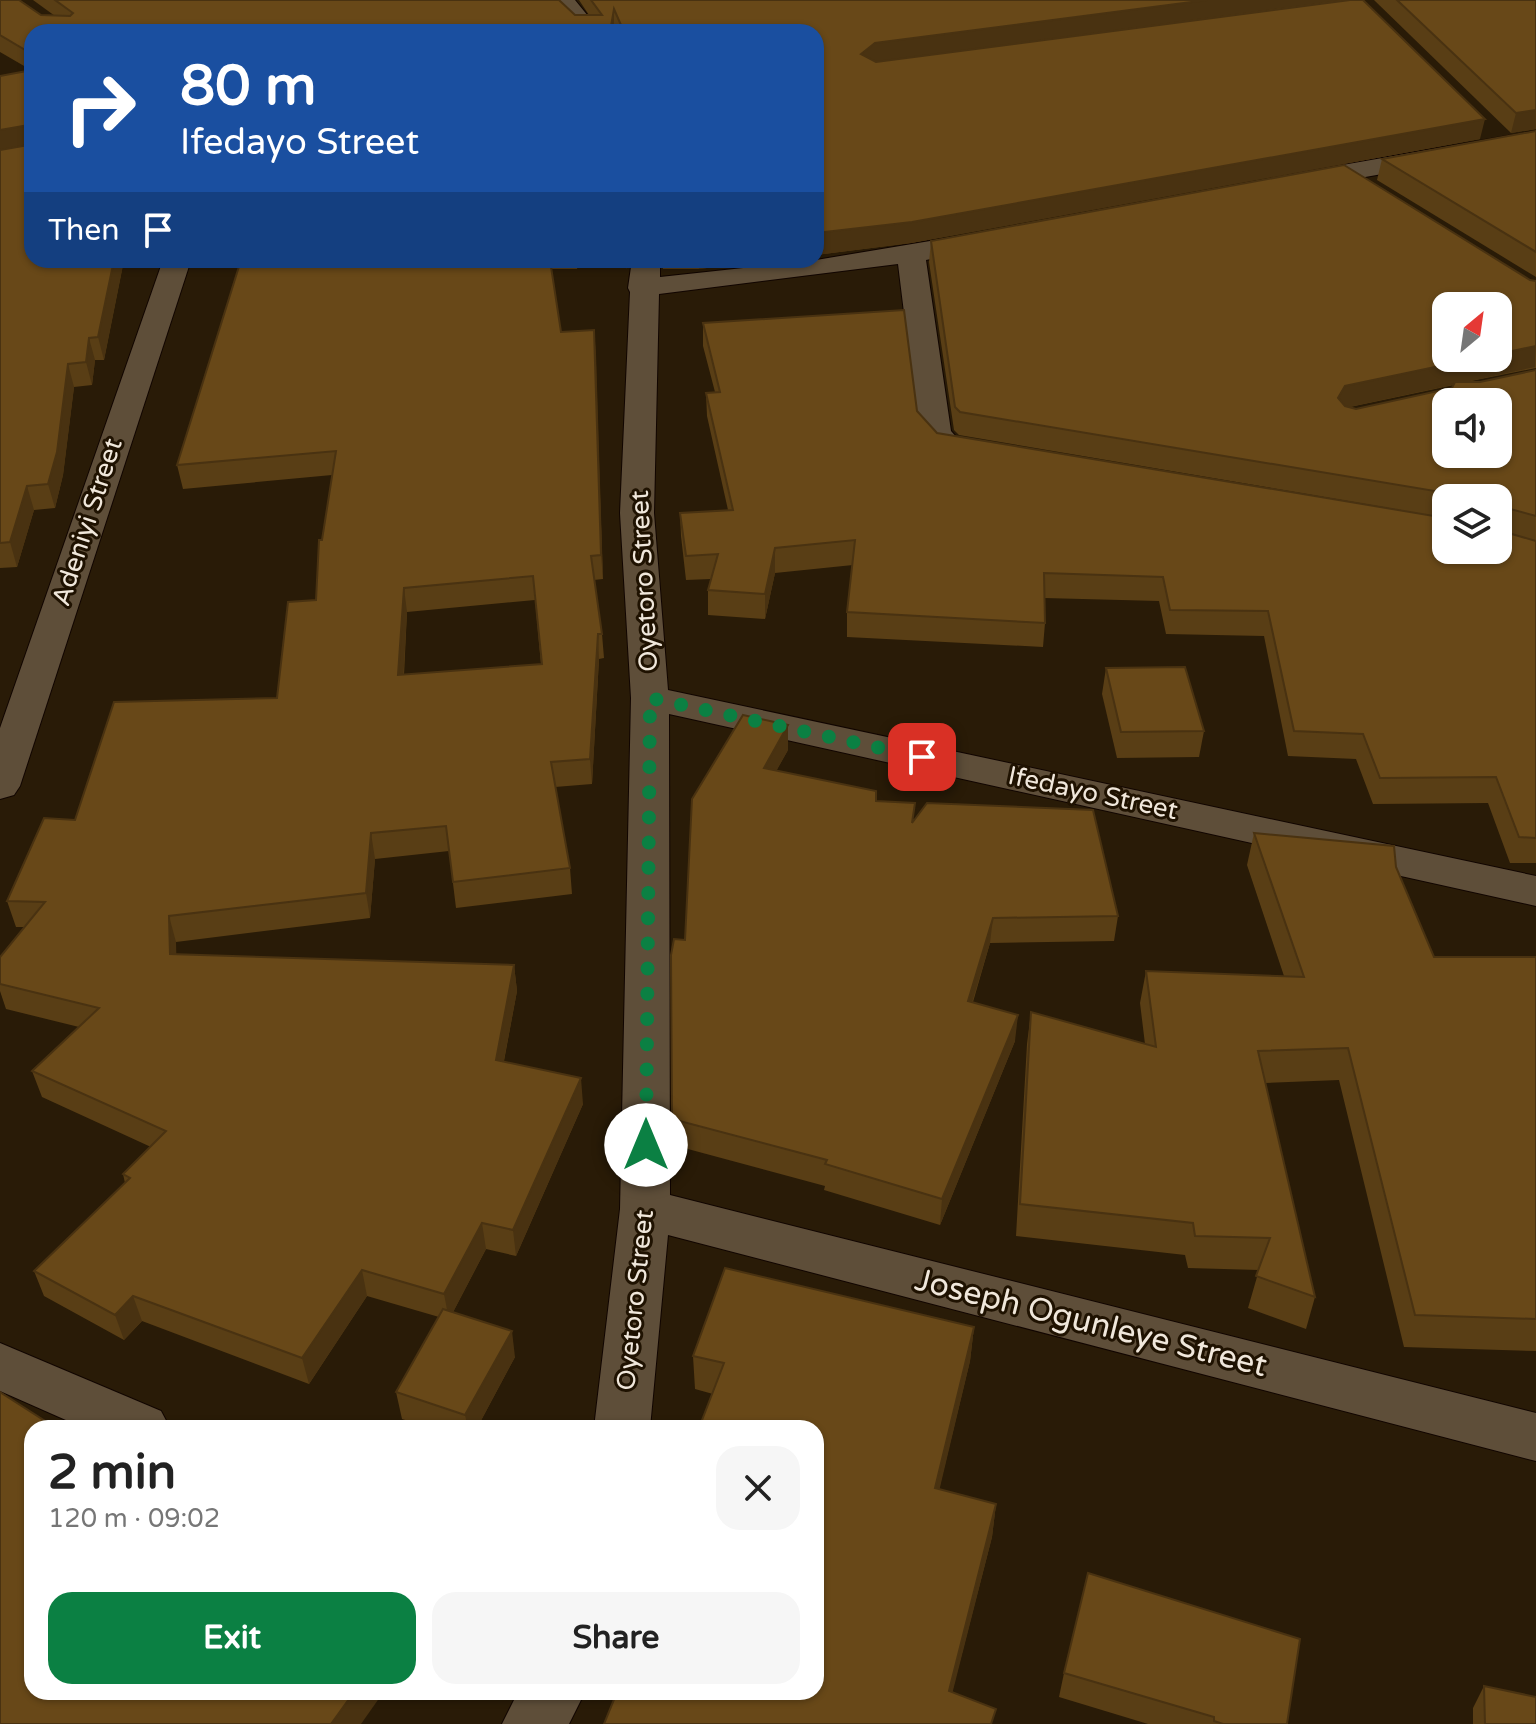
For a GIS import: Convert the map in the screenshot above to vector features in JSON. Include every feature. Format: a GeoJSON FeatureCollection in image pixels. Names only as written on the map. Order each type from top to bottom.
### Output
{"type":"FeatureCollection","features":[{"type":"Feature","properties":{"kind":"street"},"geometry":{"type":"LineString","coordinates":[[569,2],[584,24]]}},
{"type":"Feature","properties":{"kind":"street"},"geometry":{"type":"LineString","coordinates":[[1482,122],[1503,143]]}},
{"type":"Feature","properties":{"kind":"street"},"geometry":{"type":"LineString","coordinates":[[1266,187],[1536,139]]}},
{"type":"Feature","properties":{"kind":"street"},"geometry":{"type":"LineString","coordinates":[[1343,173],[1381,197]]}},
{"type":"Feature","properties":{"kind":"street"},"geometry":{"type":"LineString","coordinates":[[824,261],[911,254],[1003,236]]}},
{"type":"Feature","properties":{"kind":"street"},"geometry":{"type":"LineString","coordinates":[[911,254],[935,434],[947,446],[1009,458]]}},
{"type":"Feature","properties":{"kind":"street","name":"Adeniyi Street"},"geometry":{"type":"LineString","coordinates":[[0,786],[174,268]]}},
{"type":"Feature","properties":{"kind":"street"},"geometry":{"type":"LineString","coordinates":[[644,274],[724,268]]}},
{"type":"Feature","properties":{"kind":"street","name":"Oyetoro Street"},"geometry":{"type":"LineString","coordinates":[[623,1420],[645,1209],[650,698],[637,513],[644,274]]}},
{"type":"Feature","properties":{"kind":"street","name":"Ifedayo Street"},"geometry":{"type":"LineString","coordinates":[[650,698],[1536,891]]}},
{"type":"Feature","properties":{"kind":"street","name":"Joseph Ogunleye Street"},"geometry":{"type":"LineString","coordinates":[[645,1209],[1536,1437]]}},
{"type":"Feature","properties":{"kind":"street"},"geometry":{"type":"LineString","coordinates":[[0,1366],[124,1420]]}},
{"type":"Feature","properties":{"kind":"street"},"geometry":{"type":"LineString","coordinates":[[533,1724],[549,1700]]}},
{"type":"Feature","properties":{"kind":"building"},"geometry":{"type":"Polygon","coordinates":[[[0,0],[19,0],[41,15],[70,16],[73,13],[55,0],[559,0],[575,15],[602,15],[591,0],[1207,0],[875,43],[861,54],[876,62],[1363,0],[1485,119],[912,222],[824,232],[824,24],[621,24],[614,9],[611,24],[24,24],[24,49],[0,35],[0,0]]]}},
{"type":"Feature","properties":{"kind":"building"},"geometry":{"type":"Polygon","coordinates":[[[1397,0],[1536,0],[1536,110],[1516,113],[1397,0]]]}},
{"type":"Feature","properties":{"kind":"building"},"geometry":{"type":"Polygon","coordinates":[[[24,72],[24,126],[0,130],[0,76],[24,72]]]}},
{"type":"Feature","properties":{"kind":"building"},"geometry":{"type":"Polygon","coordinates":[[[1536,131],[1536,252],[1382,159],[1536,131]]]}},
{"type":"Feature","properties":{"kind":"building"},"geometry":{"type":"Polygon","coordinates":[[[24,146],[24,268],[112,268],[98,337],[89,338],[86,362],[68,364],[57,452],[48,484],[27,486],[10,542],[0,543],[0,150],[24,146]]]}},
{"type":"Feature","properties":{"kind":"building"},"geometry":{"type":"Polygon","coordinates":[[[1344,165],[1536,281],[1536,346],[1512,351],[1512,292],[1432,292],[1432,368],[1345,386],[1338,398],[1345,406],[1356,409],[1432,392],[1432,468],[1512,468],[1512,388],[1452,388],[1455,382],[1480,382],[1536,370],[1536,516],[1512,509],[1512,484],[1432,484],[1432,491],[960,412],[955,407],[931,241],[1344,165]]]}},
{"type":"Feature","properties":{"kind":"building"},"geometry":{"type":"Polygon","coordinates":[[[239,268],[551,268],[561,332],[594,330],[601,555],[591,556],[602,634],[598,634],[590,759],[551,762],[570,868],[453,882],[446,826],[371,833],[366,893],[169,916],[170,954],[514,965],[496,1060],[581,1078],[513,1230],[482,1223],[444,1294],[362,1270],[302,1358],[133,1296],[115,1315],[34,1271],[130,1178],[123,1174],[166,1131],[32,1071],[99,1008],[0,984],[0,957],[45,902],[7,901],[44,818],[75,820],[114,702],[277,698],[288,602],[316,600],[319,540],[322,540],[336,451],[177,465],[239,268]],[[533,576],[404,588],[398,675],[542,664],[533,576]]]}},
{"type":"Feature","properties":{"kind":"building"},"geometry":{"type":"Polygon","coordinates":[[[904,310],[917,411],[937,433],[1432,516],[1432,564],[1512,564],[1512,534],[1536,541],[1536,838],[1519,837],[1496,777],[1380,778],[1363,734],[1294,731],[1268,611],[1170,610],[1163,577],[1044,573],[1045,623],[847,612],[855,540],[775,548],[765,594],[708,590],[718,554],[686,556],[680,513],[733,510],[706,393],[720,392],[703,323],[904,310]]]}},
{"type":"Feature","properties":{"kind":"building"},"geometry":{"type":"Polygon","coordinates":[[[1185,667],[1204,731],[1121,732],[1106,668],[1185,667]]]}},
{"type":"Feature","properties":{"kind":"building"},"geometry":{"type":"Polygon","coordinates":[[[743,715],[788,725],[764,768],[876,791],[876,801],[915,803],[912,823],[927,803],[1093,810],[1118,916],[993,918],[968,1001],[1018,1015],[942,1199],[825,1164],[827,1160],[672,1119],[671,955],[674,939],[685,940],[692,799],[743,715]]]}},
{"type":"Feature","properties":{"kind":"building"},"geometry":{"type":"Polygon","coordinates":[[[1254,833],[1394,846],[1396,867],[1434,957],[1536,957],[1536,1319],[1415,1315],[1348,1048],[1258,1051],[1315,1297],[1256,1276],[1270,1238],[1195,1236],[1193,1223],[1020,1204],[1031,1012],[1156,1047],[1146,971],[1304,977],[1254,833]]]}},
{"type":"Feature","properties":{"kind":"building"},"geometry":{"type":"Polygon","coordinates":[[[725,1268],[974,1327],[935,1488],[996,1504],[949,1691],[996,1709],[991,1724],[604,1724],[614,1700],[824,1700],[824,1420],[702,1420],[724,1363],[693,1356],[725,1268]]]}},
{"type":"Feature","properties":{"kind":"building"},"geometry":{"type":"Polygon","coordinates":[[[443,1309],[512,1331],[465,1415],[396,1392],[443,1309]]]}},
{"type":"Feature","properties":{"kind":"building"},"geometry":{"type":"Polygon","coordinates":[[[0,1392],[43,1420],[24,1420],[24,1700],[348,1700],[331,1724],[0,1724],[0,1392]]]}},
{"type":"Feature","properties":{"kind":"building"},"geometry":{"type":"Polygon","coordinates":[[[1088,1573],[1300,1639],[1287,1724],[1223,1724],[1214,1721],[1214,1717],[1064,1673],[1088,1573]]]}},
{"type":"Feature","properties":{"kind":"building"},"geometry":{"type":"Polygon","coordinates":[[[1484,1686],[1536,1697],[1536,1724],[1485,1724],[1484,1686]]]}},
{"type":"Feature","properties":{"kind":"route"},"geometry":{"type":"LineString","coordinates":[[646,1145],[650,698],[922,757]]}}]}
